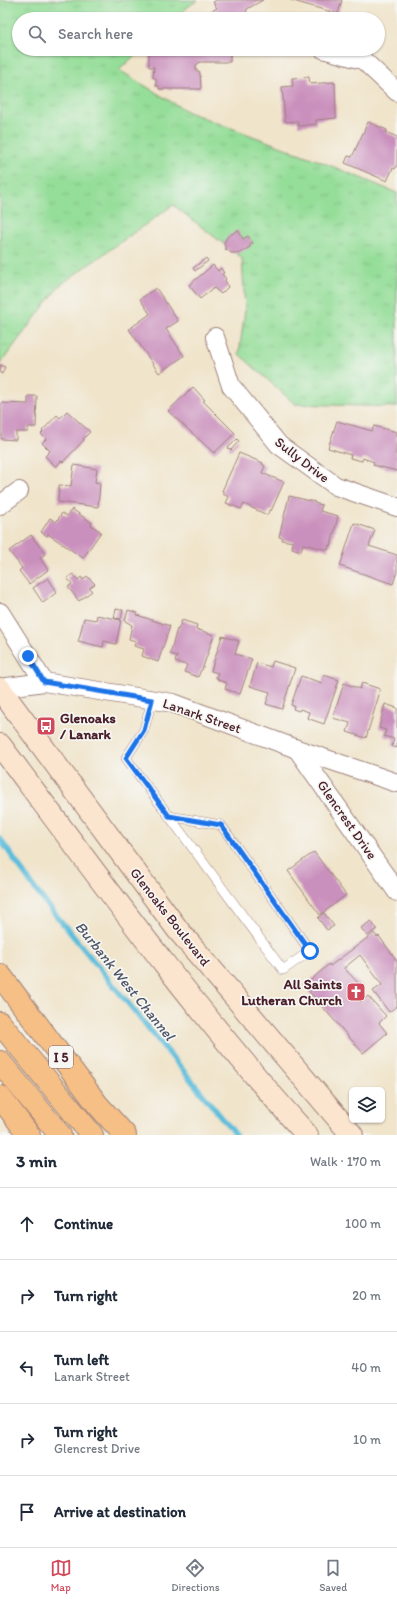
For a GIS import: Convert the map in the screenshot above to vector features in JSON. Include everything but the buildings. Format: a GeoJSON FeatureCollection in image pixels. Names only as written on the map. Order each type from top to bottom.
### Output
{"type":"FeatureCollection","features":[{"type":"Feature","properties":{"kind":"highway","name":"I 5"},"geometry":{"type":"LineString","coordinates":[[0,975],[97,1104],[125,1135]]}},
{"type":"Feature","properties":{"kind":"highway"},"geometry":{"type":"LineString","coordinates":[[0,1022],[92,1135]]}},
{"type":"Feature","properties":{"kind":"highway"},"geometry":{"type":"LineString","coordinates":[[0,1062],[60,1135]]}},
{"type":"Feature","properties":{"kind":"highway"},"geometry":{"type":"LineString","coordinates":[[0,1097],[29,1135]]}},
{"type":"Feature","properties":{"kind":"main road","name":"Glenoaks Boulevard"},"geometry":{"type":"LineString","coordinates":[[0,689],[178,930],[352,1135]]}},
{"type":"Feature","properties":{"kind":"main road"},"geometry":{"type":"LineString","coordinates":[[0,745],[172,975],[258,1081],[306,1135]]}},
{"type":"Feature","properties":{"kind":"street"},"geometry":{"type":"LineString","coordinates":[[348,56],[363,60],[397,92]]}},
{"type":"Feature","properties":{"kind":"street","name":"Sully Drive"},"geometry":{"type":"LineString","coordinates":[[215,337],[231,386],[279,445],[336,486],[397,507]]}},
{"type":"Feature","properties":{"kind":"street"},"geometry":{"type":"LineString","coordinates":[[0,504],[19,492]]}},
{"type":"Feature","properties":{"kind":"street"},"geometry":{"type":"LineString","coordinates":[[0,612],[44,682]]}},
{"type":"Feature","properties":{"kind":"street","name":"Lanark Street"},"geometry":{"type":"LineString","coordinates":[[0,689],[44,682],[173,703],[297,749],[397,783]]}},
{"type":"Feature","properties":{"kind":"street","name":"Glencrest Drive"},"geometry":{"type":"LineString","coordinates":[[297,749],[397,892]]}},
{"type":"Feature","properties":{"kind":"lane"},"geometry":{"type":"LineString","coordinates":[[152,700],[144,730],[126,758],[283,970],[310,951],[221,825],[169,816]]}},
{"type":"Feature","properties":{"kind":"green space"},"geometry":{"type":"Polygon","coordinates":[[[0,0],[198,0],[182,12],[12,12],[12,56],[134,56],[119,70],[188,112],[317,160],[397,193],[397,407],[295,404],[239,354],[245,310],[242,258],[173,205],[60,285],[0,364],[0,0]]]}},
{"type":"Feature","properties":{"kind":"waterway","name":"Burbank West Channel"},"geometry":{"type":"LineString","coordinates":[[0,839],[37,892],[236,1135]]}},
{"type":"Feature","properties":{"kind":"place","name":"Glenoaks / Lanark"},"geometry":{"type":"Point","coordinates":[46,726]}},
{"type":"Feature","properties":{"kind":"place","name":"All Saints Lutheran Church"},"geometry":{"type":"Point","coordinates":[356,992]}},
{"type":"Feature","properties":{"kind":"route"},"geometry":{"type":"LineString","coordinates":[[28,656],[44,682],[152,700],[144,730],[126,758],[169,816],[221,825],[310,951]]}}]}
